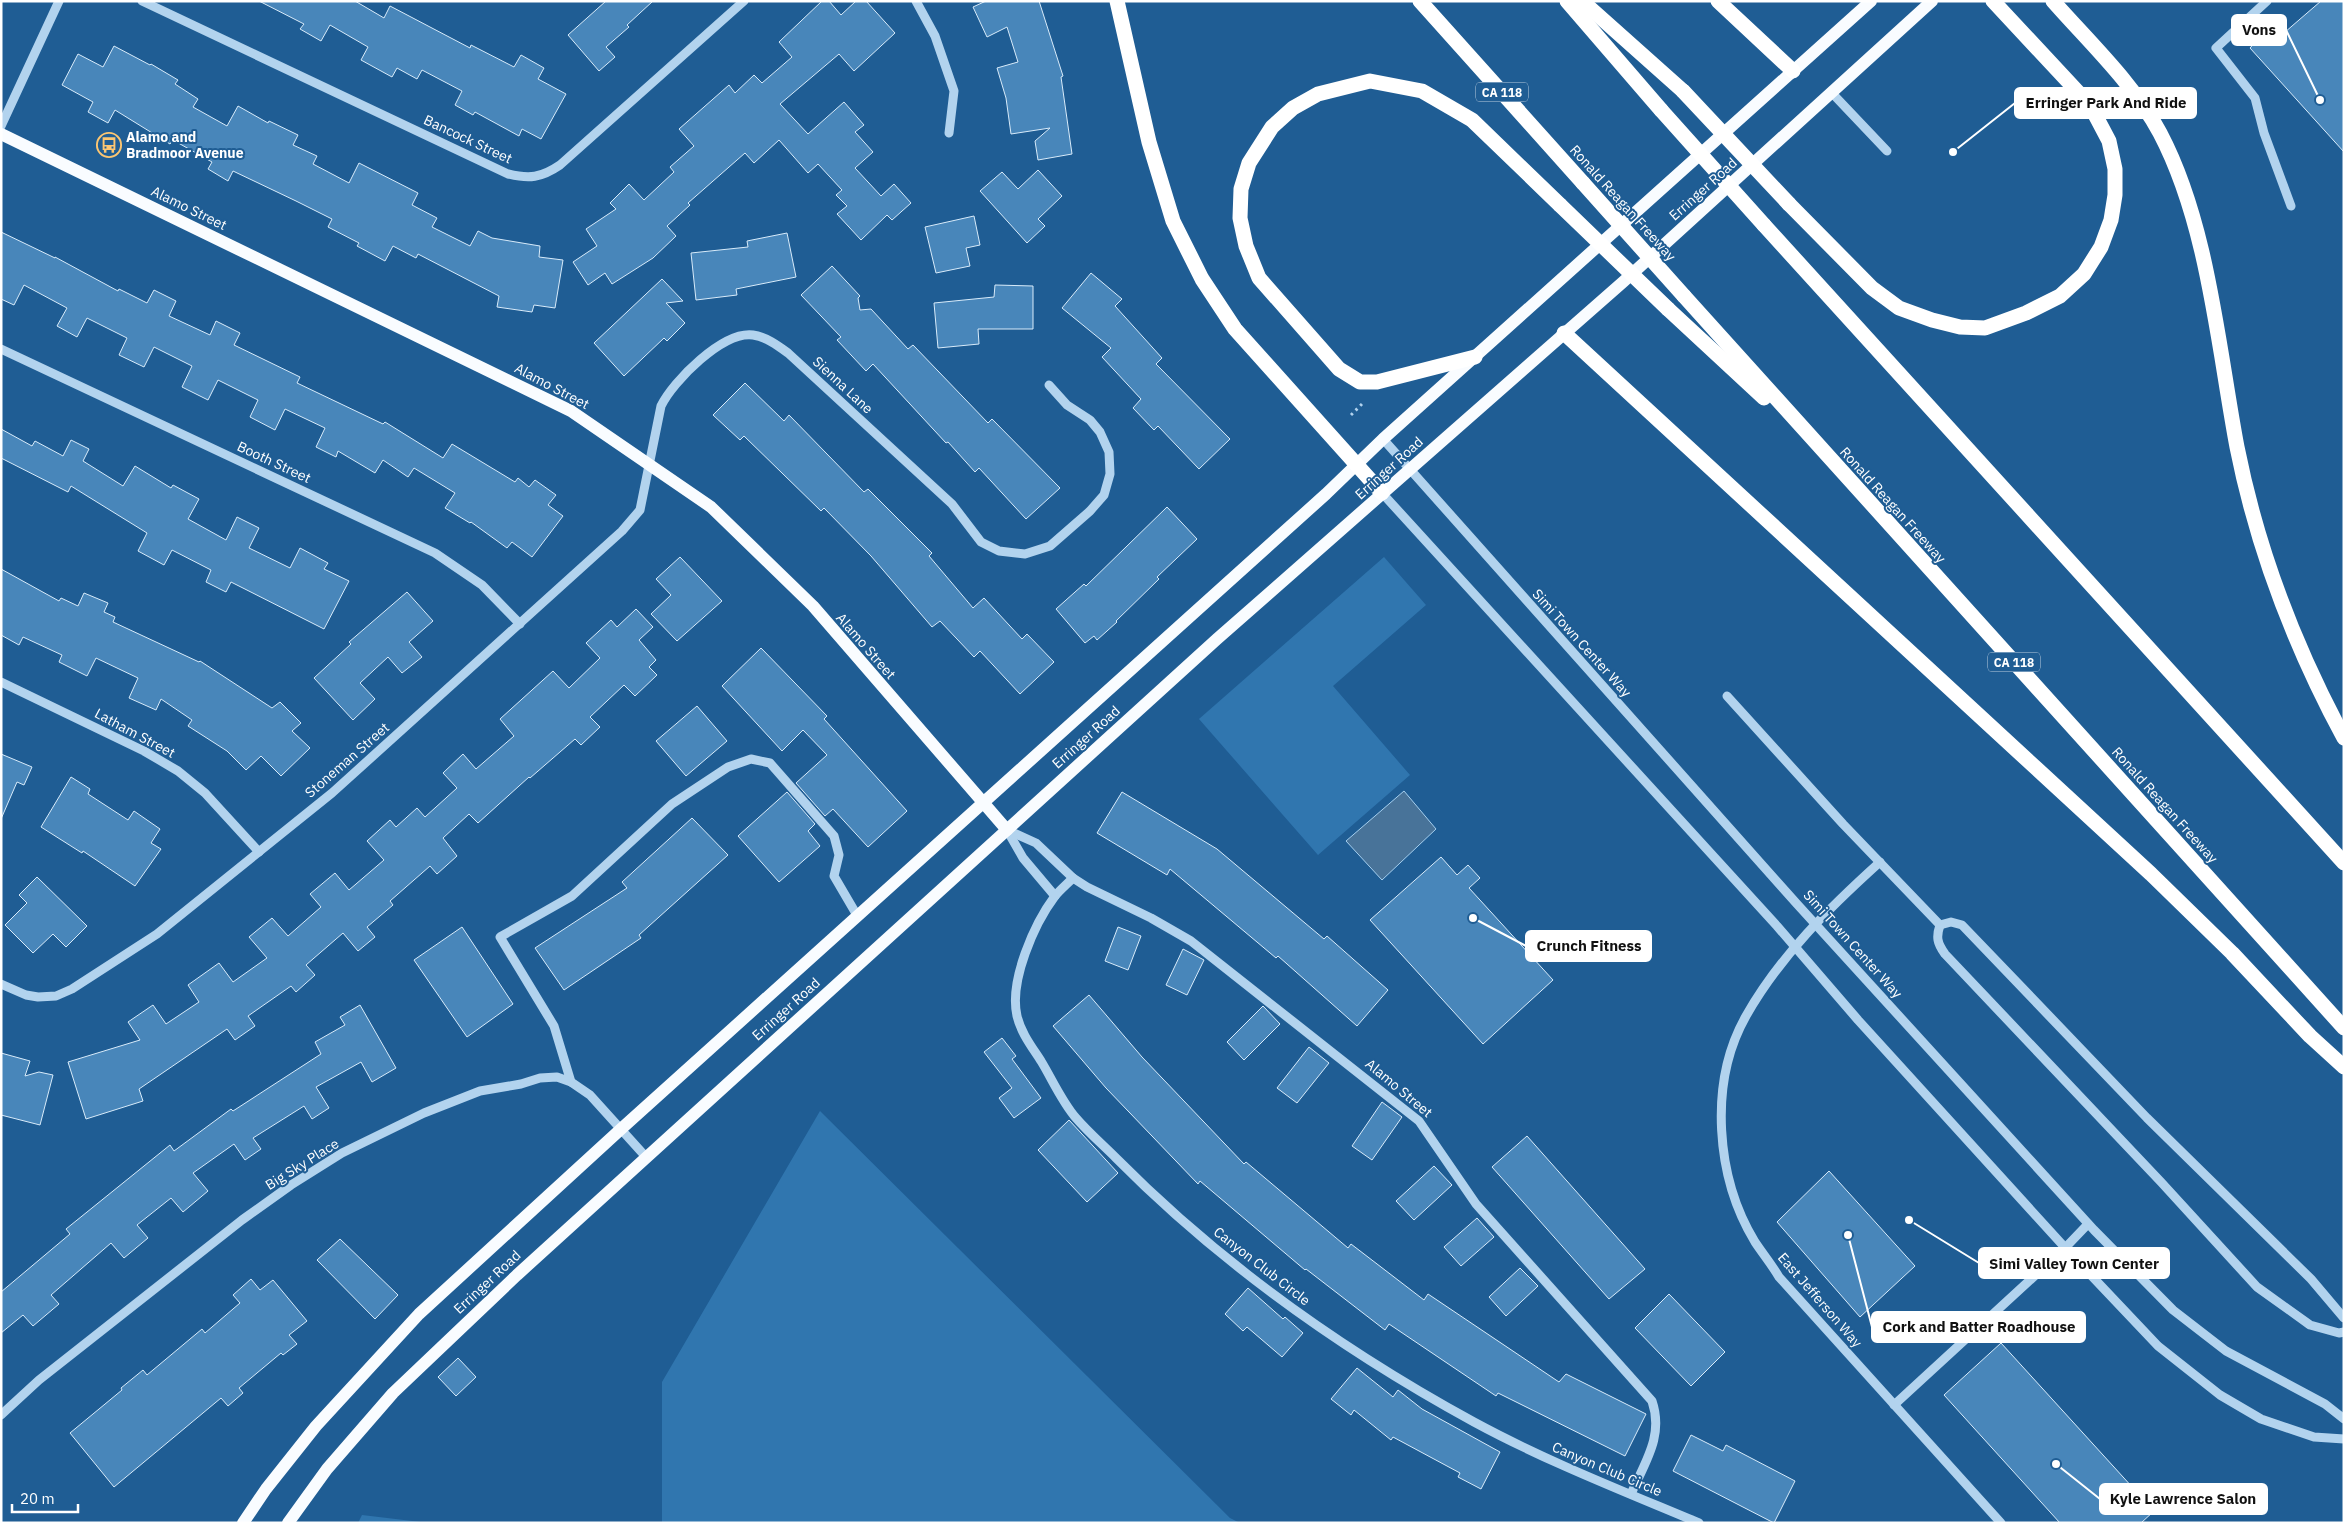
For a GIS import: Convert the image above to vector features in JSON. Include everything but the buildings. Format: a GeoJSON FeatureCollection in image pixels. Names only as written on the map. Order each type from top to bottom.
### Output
{"type":"FeatureCollection","features":[{"type":"Feature","properties":{"kind":"highway"},"geometry":{"type":"LineString","coordinates":[[1117,1],[1149,142],[1173,221],[1202,279],[1235,329],[1382,493]]}},
{"type":"Feature","properties":{"kind":"highway","name":"Ronald Reagan Freeway"},"geometry":{"type":"LineString","coordinates":[[1420,1],[2344,1028]]}},
{"type":"Feature","properties":{"kind":"highway"},"geometry":{"type":"LineString","coordinates":[[1567,1],[1764,225],[2344,863]]}},
{"type":"Feature","properties":{"kind":"highway"},"geometry":{"type":"LineString","coordinates":[[1582,1],[1683,91],[1789,204],[1872,288],[1899,308],[1932,320],[1960,327],[1985,328],[2026,313],[2060,296],[2084,274],[2101,246],[2112,212],[2115,195],[2115,169],[2109,141],[2090,106],[1993,1]]}},
{"type":"Feature","properties":{"kind":"highway"},"geometry":{"type":"LineString","coordinates":[[1718,1],[1793,71]]}},
{"type":"Feature","properties":{"kind":"highway"},"geometry":{"type":"LineString","coordinates":[[2053,1],[2141,103],[2160,133],[2180,180],[2201,249],[2238,449],[2262,544],[2287,618],[2324,701],[2344,738]]}},
{"type":"Feature","properties":{"kind":"highway"},"geometry":{"type":"LineString","coordinates":[[1475,357],[1377,382],[1360,382],[1339,369],[1259,278],[1246,246],[1240,218],[1241,189],[1249,164],[1272,127],[1293,108],[1318,94],[1370,81],[1422,91],[1472,120],[1668,309],[1833,462]]}},
{"type":"Feature","properties":{"kind":"highway"},"geometry":{"type":"LineString","coordinates":[[1564,334],[2151,874],[2232,953],[2310,1036],[2344,1067]]}},
{"type":"Feature","properties":{"kind":"main road","name":"Erringer Road"},"geometry":{"type":"LineString","coordinates":[[243,1523],[266,1489],[316,1426],[419,1314],[621,1129],[984,804],[1383,440],[1871,1]]}},
{"type":"Feature","properties":{"kind":"main road","name":"Erringer Road"},"geometry":{"type":"LineString","coordinates":[[288,1523],[327,1469],[393,1393],[516,1274],[1216,639],[1564,334],[1932,1]]}},
{"type":"Feature","properties":{"kind":"main road","name":"Alamo Street"},"geometry":{"type":"LineString","coordinates":[[1,134],[571,411],[650,463],[711,507],[813,606],[1007,830]]}},
{"type":"Feature","properties":{"kind":"street"},"geometry":{"type":"LineString","coordinates":[[1,126],[59,1]]}},
{"type":"Feature","properties":{"kind":"street","name":"Bancock Street"},"geometry":{"type":"LineString","coordinates":[[142,1],[508,174],[526,178],[544,176],[560,165],[744,1]]}},
{"type":"Feature","properties":{"kind":"street"},"geometry":{"type":"LineString","coordinates":[[916,1],[935,36],[954,91],[949,133]]}},
{"type":"Feature","properties":{"kind":"street"},"geometry":{"type":"LineString","coordinates":[[2267,1],[2216,48],[2256,98],[2264,133],[2291,206]]}},
{"type":"Feature","properties":{"kind":"street"},"geometry":{"type":"LineString","coordinates":[[1831,92],[1886,151]]}},
{"type":"Feature","properties":{"kind":"street","name":"Sienna Lane"},"geometry":{"type":"LineString","coordinates":[[650,463],[661,406],[667,394],[719,344],[736,337],[752,334],[766,338],[788,353],[952,504],[981,542],[1000,552],[1025,554],[1050,546],[1090,511],[1104,494],[1110,474],[1109,452],[1100,432],[1090,420],[1067,405],[1049,385]]}},
{"type":"Feature","properties":{"kind":"street","name":"Booth Street"},"geometry":{"type":"LineString","coordinates":[[1,348],[435,553],[482,585],[520,624]]}},
{"type":"Feature","properties":{"kind":"street","name":"Simi Town Center Way"},"geometry":{"type":"LineString","coordinates":[[1383,440],[1815,924],[2088,1224],[2180,1316],[2226,1350],[2325,1404],[2344,1419]]}},
{"type":"Feature","properties":{"kind":"street","name":"Stoneman Street"},"geometry":{"type":"LineString","coordinates":[[1,984],[26,995],[38,997],[56,996],[72,989],[157,934],[332,793],[622,531],[640,510],[650,463]]}},
{"type":"Feature","properties":{"kind":"street"},"geometry":{"type":"LineString","coordinates":[[1382,493],[1794,946],[1858,1020],[2065,1248],[2158,1346],[2195,1378],[2262,1419],[2314,1437],[2344,1439]]}},
{"type":"Feature","properties":{"kind":"street","name":"Latham Street"},"geometry":{"type":"LineString","coordinates":[[1,682],[144,751],[178,772],[205,793],[259,852]]}},
{"type":"Feature","properties":{"kind":"street"},"geometry":{"type":"LineString","coordinates":[[1727,696],[1940,925]]}},
{"type":"Feature","properties":{"kind":"street"},"geometry":{"type":"LineString","coordinates":[[571,1082],[554,1026],[500,937],[572,896],[672,804],[728,767],[751,759],[770,763],[834,836],[839,855],[834,876],[858,917]]}},
{"type":"Feature","properties":{"kind":"street","name":"Alamo Street"},"geometry":{"type":"LineString","coordinates":[[1007,830],[1036,843],[1073,878],[1191,941],[1419,1120],[1476,1204],[1652,1401],[1658,1417],[1656,1435],[1631,1494]]}},
{"type":"Feature","properties":{"kind":"street","name":"Alamo Street"},"geometry":{"type":"LineString","coordinates":[[1007,830],[1023,858],[1055,896]]}},
{"type":"Feature","properties":{"kind":"street","name":"East Jefferson Way"},"geometry":{"type":"LineString","coordinates":[[1880,862],[1794,946],[1746,1017],[1732,1047],[1726,1076],[1721,1120],[1724,1151],[1730,1180],[1755,1242],[1780,1277],[2000,1523]]}},
{"type":"Feature","properties":{"kind":"street","name":"Canyon Club Circle"},"geometry":{"type":"LineString","coordinates":[[1073,878],[1055,896],[1034,935],[1016,983],[1017,1015],[1024,1034],[1074,1116],[1134,1177],[1198,1234],[1265,1288],[1334,1338],[1401,1380],[1475,1422],[1546,1457],[1698,1523]]}},
{"type":"Feature","properties":{"kind":"street"},"geometry":{"type":"LineString","coordinates":[[1940,925],[1951,922],[1962,925],[2147,1118],[2311,1279],[2344,1318]]}},
{"type":"Feature","properties":{"kind":"street"},"geometry":{"type":"LineString","coordinates":[[1940,925],[1936,936],[1945,954],[2161,1182],[2257,1287],[2310,1325],[2339,1333],[2344,1332]]}},
{"type":"Feature","properties":{"kind":"street","name":"Big Sky Place"},"geometry":{"type":"LineString","coordinates":[[1,1415],[39,1380],[242,1220],[291,1185],[342,1153],[424,1113],[480,1091],[521,1084],[540,1078],[557,1077],[571,1082],[590,1095],[646,1157]]}},
{"type":"Feature","properties":{"kind":"street"},"geometry":{"type":"LineString","coordinates":[[1894,1405],[2065,1248],[2088,1224]]}},
{"type":"Feature","properties":{"kind":"path"},"geometry":{"type":"LineString","coordinates":[[1351,415],[1364,402]]}},
{"type":"Feature","properties":{"kind":"shaded area"},"geometry":{"type":"Polygon","coordinates":[[[1384,557],[1426,605],[1333,686],[1410,775],[1318,855],[1199,719],[1384,557]]]}},
{"type":"Feature","properties":{"kind":"shaded area"},"geometry":{"type":"Polygon","coordinates":[[[1404,791],[1436,829],[1382,880],[1346,841],[1404,791]]]}},
{"type":"Feature","properties":{"kind":"shaded area"},"geometry":{"type":"Polygon","coordinates":[[[820,1111],[1230,1518],[1240,1523],[662,1523],[662,1382],[820,1111]]]}},
{"type":"Feature","properties":{"kind":"shaded area"},"geometry":{"type":"Polygon","coordinates":[[[362,1515],[429,1523],[358,1523],[362,1515]]]}},
{"type":"Feature","properties":{"kind":"place","name":"Vons"},"geometry":{"type":"Point","coordinates":[2320,100]}},
{"type":"Feature","properties":{"kind":"place","name":"Alamo and Bradmoor Avenue"},"geometry":{"type":"Point","coordinates":[109,145]}},
{"type":"Feature","properties":{"kind":"place","name":"Erringer Park And Ride"},"geometry":{"type":"Point","coordinates":[1953,152]}},
{"type":"Feature","properties":{"kind":"place","name":"Crunch Fitness"},"geometry":{"type":"Point","coordinates":[1473,918]}},
{"type":"Feature","properties":{"kind":"place","name":"Simi Valley Town Center"},"geometry":{"type":"Point","coordinates":[1909,1220]}},
{"type":"Feature","properties":{"kind":"place","name":"Cork and Batter Roadhouse"},"geometry":{"type":"Point","coordinates":[1848,1235]}},
{"type":"Feature","properties":{"kind":"place","name":"Kyle Lawrence Salon"},"geometry":{"type":"Point","coordinates":[2056,1464]}}]}
